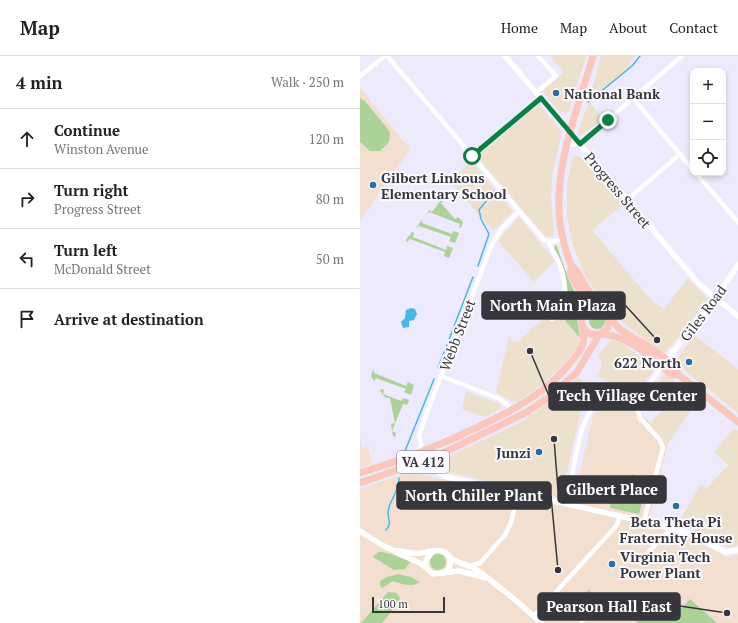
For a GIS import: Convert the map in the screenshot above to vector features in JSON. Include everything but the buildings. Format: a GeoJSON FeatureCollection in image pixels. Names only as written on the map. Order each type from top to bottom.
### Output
{"type":"FeatureCollection","features":[{"type":"Feature","properties":{"kind":"main road"},"geometry":{"type":"LineString","coordinates":[[593,56],[561,174],[559,193],[563,239],[572,266],[577,270],[593,299],[620,329],[650,348],[664,363]]}},
{"type":"Feature","properties":{"kind":"main road"},"geometry":{"type":"LineString","coordinates":[[572,266],[570,272],[582,295],[582,325],[588,333],[622,338],[654,359],[677,369],[679,375],[738,422]]}},
{"type":"Feature","properties":{"kind":"main road"},"geometry":{"type":"LineString","coordinates":[[582,316],[585,312],[592,308],[601,308]]}},
{"type":"Feature","properties":{"kind":"main road"},"geometry":{"type":"LineString","coordinates":[[600,335],[608,328],[609,316]]}},
{"type":"Feature","properties":{"kind":"main road","name":"VA 412"},"geometry":{"type":"LineString","coordinates":[[360,474],[433,448],[511,411],[534,397],[558,377],[578,354],[584,340],[582,325]]}},
{"type":"Feature","properties":{"kind":"main road","name":"VA 412"},"geometry":{"type":"LineString","coordinates":[[360,483],[415,465],[441,454],[495,429],[539,404],[565,384],[585,361],[600,335]]}},
{"type":"Feature","properties":{"kind":"main road"},"geometry":{"type":"LineString","coordinates":[[514,419],[516,413],[534,397]]}},
{"type":"Feature","properties":{"kind":"main road"},"geometry":{"type":"LineString","coordinates":[[495,429],[508,417],[511,411]]}},
{"type":"Feature","properties":{"kind":"street"},"geometry":{"type":"LineString","coordinates":[[360,76],[386,56],[471,158],[544,240],[548,242],[559,261],[566,298],[566,306],[563,314],[552,319]]}},
{"type":"Feature","properties":{"kind":"street","name":"Progress Street"},"geometry":{"type":"LineString","coordinates":[[505,56],[697,282],[715,299],[738,316]]}},
{"type":"Feature","properties":{"kind":"street"},"geometry":{"type":"LineString","coordinates":[[536,92],[556,76],[538,56]]}},
{"type":"Feature","properties":{"kind":"street"},"geometry":{"type":"LineString","coordinates":[[568,145],[580,144],[682,56]]}},
{"type":"Feature","properties":{"kind":"street"},"geometry":{"type":"LineString","coordinates":[[471,158],[541,98]]}},
{"type":"Feature","properties":{"kind":"street"},"geometry":{"type":"LineString","coordinates":[[633,98],[690,166]]}},
{"type":"Feature","properties":{"kind":"street"},"geometry":{"type":"LineString","coordinates":[[627,200],[680,154]]}},
{"type":"Feature","properties":{"kind":"street"},"geometry":{"type":"LineString","coordinates":[[699,176],[738,222]]}},
{"type":"Feature","properties":{"kind":"street","name":"Webb Street"},"geometry":{"type":"LineString","coordinates":[[417,454],[421,444],[419,435],[492,244],[502,230],[519,212]]}},
{"type":"Feature","properties":{"kind":"street"},"geometry":{"type":"LineString","coordinates":[[548,242],[563,239]]}},
{"type":"Feature","properties":{"kind":"street","name":"Giles Road"},"geometry":{"type":"LineString","coordinates":[[664,363],[715,299],[738,265]]}},
{"type":"Feature","properties":{"kind":"street"},"geometry":{"type":"LineString","coordinates":[[568,504],[584,425],[592,408],[606,398],[634,398],[643,390],[664,363]]}},
{"type":"Feature","properties":{"kind":"street"},"geometry":{"type":"LineString","coordinates":[[441,376],[500,399],[509,406],[511,411]]}},
{"type":"Feature","properties":{"kind":"street"},"geometry":{"type":"LineString","coordinates":[[634,398],[640,418],[663,445],[663,453],[657,470],[644,521]]}},
{"type":"Feature","properties":{"kind":"street"},"geometry":{"type":"LineString","coordinates":[[421,444],[426,447],[433,448]]}},
{"type":"Feature","properties":{"kind":"street"},"geometry":{"type":"LineString","coordinates":[[433,467],[441,454]]}},
{"type":"Feature","properties":{"kind":"street"},"geometry":{"type":"LineString","coordinates":[[415,465],[423,463],[433,467],[436,472],[447,477],[620,515],[671,528],[691,534],[725,552],[738,550]]}},
{"type":"Feature","properties":{"kind":"street"},"geometry":{"type":"LineString","coordinates":[[479,571],[480,563],[508,528],[518,493]]}},
{"type":"Feature","properties":{"kind":"street"},"geometry":{"type":"LineString","coordinates":[[534,616],[617,525],[620,515]]}},
{"type":"Feature","properties":{"kind":"street"},"geometry":{"type":"LineString","coordinates":[[641,560],[671,528]]}},
{"type":"Feature","properties":{"kind":"street"},"geometry":{"type":"LineString","coordinates":[[360,531],[377,543],[420,563],[433,574],[459,571],[486,578]]}},
{"type":"Feature","properties":{"kind":"street"},"geometry":{"type":"LineString","coordinates":[[395,551],[400,550],[415,554],[441,550],[449,557],[479,571],[486,578],[507,591],[541,623]]}},
{"type":"Feature","properties":{"kind":"street"},"geometry":{"type":"LineString","coordinates":[[426,568],[426,560],[434,551]]}},
{"type":"Feature","properties":{"kind":"street"},"geometry":{"type":"LineString","coordinates":[[444,573],[450,566],[449,557]]}},
{"type":"Feature","properties":{"kind":"street"},"geometry":{"type":"LineString","coordinates":[[468,567],[480,563]]}},
{"type":"Feature","properties":{"kind":"street"},"geometry":{"type":"LineString","coordinates":[[581,623],[596,607]]}},
{"type":"Feature","properties":{"kind":"shaded area"},"geometry":{"type":"Polygon","coordinates":[[[550,56],[586,56],[569,111],[566,113],[559,111],[542,91],[564,72],[550,56]]]}},
{"type":"Feature","properties":{"kind":"shaded area"},"geometry":{"type":"Polygon","coordinates":[[[601,56],[635,56],[629,62],[632,67],[589,102],[601,56]]]}},
{"type":"Feature","properties":{"kind":"shaded area","name":"Gilbert Linkous Elementary School"},"geometry":{"type":"Polygon","coordinates":[[[360,88],[410,149],[360,221],[360,88]]]}},
{"type":"Feature","properties":{"kind":"shaded area"},"geometry":{"type":"Polygon","coordinates":[[[589,102],[604,119],[580,136],[578,131],[589,102]]]}},
{"type":"Feature","properties":{"kind":"shaded area"},"geometry":{"type":"Polygon","coordinates":[[[539,104],[562,132],[552,175],[551,197],[554,235],[549,237],[545,236],[477,157],[539,104]]]}},
{"type":"Feature","properties":{"kind":"shaded area"},"geometry":{"type":"Polygon","coordinates":[[[573,156],[577,156],[590,163],[624,204],[592,230],[651,300],[664,309],[688,278],[708,299],[665,353],[662,354],[619,319],[596,293],[585,276],[572,242],[567,216],[567,183],[573,156]]]}},
{"type":"Feature","properties":{"kind":"shaded area"},"geometry":{"type":"Polygon","coordinates":[[[471,161],[513,211],[493,231],[450,181],[471,161]]]}},
{"type":"Feature","properties":{"kind":"shaded area"},"geometry":{"type":"Polygon","coordinates":[[[519,217],[555,261],[534,282],[498,241],[519,217]]]}},
{"type":"Feature","properties":{"kind":"shaded area"},"geometry":{"type":"Polygon","coordinates":[[[551,311],[555,313],[558,312],[580,338],[578,347],[560,368],[540,386],[519,401],[513,402],[496,393],[509,336],[512,341],[518,342],[551,311]]]}},
{"type":"Feature","properties":{"kind":"shaded area"},"geometry":{"type":"Polygon","coordinates":[[[694,335],[738,369],[738,413],[675,363],[694,335]]]}},
{"type":"Feature","properties":{"kind":"shaded area"},"geometry":{"type":"Polygon","coordinates":[[[611,340],[622,343],[652,366],[654,370],[638,390],[629,391],[598,377],[602,364],[598,355],[611,340]]]}},
{"type":"Feature","properties":{"kind":"shaded area"},"geometry":{"type":"Polygon","coordinates":[[[666,375],[698,401],[668,443],[650,423],[666,406],[649,393],[663,376],[666,375]]]}},
{"type":"Feature","properties":{"kind":"shaded area"},"geometry":{"type":"Polygon","coordinates":[[[578,377],[587,384],[561,498],[440,469],[441,460],[521,422],[559,395],[578,377]]]}},
{"type":"Feature","properties":{"kind":"shaded area"},"geometry":{"type":"Polygon","coordinates":[[[466,391],[500,404],[501,408],[485,417],[462,409],[466,391]]]}},
{"type":"Feature","properties":{"kind":"shaded area"},"geometry":{"type":"Polygon","coordinates":[[[615,402],[624,404],[638,403],[640,412],[668,443],[648,525],[690,538],[729,557],[738,555],[738,623],[360,623],[360,489],[409,472],[572,507],[593,416],[597,410],[606,403],[615,402]]]}},
{"type":"Feature","properties":{"kind":"shaded area"},"geometry":{"type":"Polygon","coordinates":[[[734,428],[738,431],[738,545],[730,548],[693,529],[677,524],[701,484],[707,488],[728,465],[714,452],[734,428]]]}},
{"type":"Feature","properties":{"kind":"shaded area"},"geometry":{"type":"Polygon","coordinates":[[[360,438],[362,448],[368,447],[372,464],[360,468],[360,438]]]}},
{"type":"Feature","properties":{"kind":"green space"},"geometry":{"type":"Polygon","coordinates":[[[360,98],[366,102],[390,132],[389,142],[380,151],[370,151],[360,142],[360,98]]]}},
{"type":"Feature","properties":{"kind":"green space"},"geometry":{"type":"Polygon","coordinates":[[[439,196],[444,201],[441,203],[455,219],[458,217],[463,222],[461,228],[459,227],[460,224],[429,212],[426,215],[429,210],[432,212],[441,200],[438,197],[439,196]]]}},
{"type":"Feature","properties":{"kind":"green space"},"geometry":{"type":"Polygon","coordinates":[[[422,219],[422,223],[452,234],[453,231],[459,233],[455,243],[449,241],[451,237],[419,226],[416,229],[422,219]]]}},
{"type":"Feature","properties":{"kind":"green space"},"geometry":{"type":"Polygon","coordinates":[[[412,232],[414,233],[413,237],[446,250],[447,246],[453,248],[449,258],[444,256],[445,252],[410,239],[407,242],[406,240],[412,232]]]}},
{"type":"Feature","properties":{"kind":"green space"},"geometry":{"type":"Polygon","coordinates":[[[555,245],[557,246],[568,278],[577,297],[577,319],[580,338],[563,318],[568,302],[567,283],[562,264],[554,249],[555,245]]]}},
{"type":"Feature","properties":{"kind":"green space"},"geometry":{"type":"Polygon","coordinates":[[[594,313],[600,313],[605,318],[603,327],[600,329],[594,329],[589,324],[589,318],[594,313]]]}},
{"type":"Feature","properties":{"kind":"green space"},"geometry":{"type":"Polygon","coordinates":[[[373,370],[374,373],[406,386],[408,382],[414,385],[411,395],[404,392],[406,389],[376,378],[374,381],[371,376],[373,370]]]}},
{"type":"Feature","properties":{"kind":"green space"},"geometry":{"type":"Polygon","coordinates":[[[381,389],[384,390],[383,394],[401,401],[403,398],[409,400],[407,405],[403,404],[392,431],[391,424],[395,423],[390,398],[386,398],[380,391],[381,389]]]}},
{"type":"Feature","properties":{"kind":"green space"},"geometry":{"type":"Polygon","coordinates":[[[392,431],[396,433],[395,437],[393,436],[392,431]]]}},
{"type":"Feature","properties":{"kind":"green space"},"geometry":{"type":"Polygon","coordinates":[[[632,474],[634,475],[634,478],[646,481],[646,488],[639,514],[610,508],[614,485],[629,488],[632,474]]]}},
{"type":"Feature","properties":{"kind":"green space"},"geometry":{"type":"Polygon","coordinates":[[[378,552],[412,560],[405,569],[394,570],[373,557],[378,552]]]}},
{"type":"Feature","properties":{"kind":"green space"},"geometry":{"type":"Polygon","coordinates":[[[435,554],[441,554],[446,559],[444,568],[441,570],[435,570],[430,565],[430,559],[435,554]]]}},
{"type":"Feature","properties":{"kind":"green space"},"geometry":{"type":"Polygon","coordinates":[[[398,574],[411,577],[420,582],[410,585],[393,581],[382,588],[380,581],[398,574]]]}},
{"type":"Feature","properties":{"kind":"green space"},"geometry":{"type":"Polygon","coordinates":[[[590,589],[589,603],[585,603],[589,610],[584,615],[574,605],[590,589]]]}},
{"type":"Feature","properties":{"kind":"green space"},"geometry":{"type":"Polygon","coordinates":[[[388,592],[396,593],[399,596],[400,601],[382,623],[361,623],[388,592]]]}},
{"type":"Feature","properties":{"kind":"green space"},"geometry":{"type":"Polygon","coordinates":[[[648,595],[664,609],[679,611],[690,599],[717,623],[638,623],[629,615],[648,595]]]}},
{"type":"Feature","properties":{"kind":"water"},"geometry":{"type":"Polygon","coordinates":[[[411,308],[415,309],[417,314],[414,320],[409,321],[409,327],[403,328],[401,322],[405,318],[406,310],[411,308]]]}},
{"type":"Feature","properties":{"kind":"waterway"},"geometry":{"type":"LineString","coordinates":[[588,102],[632,66],[640,56]]}},
{"type":"Feature","properties":{"kind":"waterway"},"geometry":{"type":"LineString","coordinates":[[478,266],[489,234],[481,219],[479,210],[494,191]]}},
{"type":"Feature","properties":{"kind":"waterway"},"geometry":{"type":"LineString","coordinates":[[438,368],[473,277]]}},
{"type":"Feature","properties":{"kind":"waterway"},"geometry":{"type":"LineString","coordinates":[[405,451],[434,379]]}},
{"type":"Feature","properties":{"kind":"waterway"},"geometry":{"type":"LineString","coordinates":[[386,530],[389,523],[388,512],[399,483],[399,478]]}},
{"type":"Feature","properties":{"kind":"place","name":"National Bank"},"geometry":{"type":"Point","coordinates":[556,93]}},
{"type":"Feature","properties":{"kind":"place","name":"Gilbert Linkous Elementary School"},"geometry":{"type":"Point","coordinates":[373,185]}},
{"type":"Feature","properties":{"kind":"place","name":"North Main Plaza"},"geometry":{"type":"Point","coordinates":[657,340]}},
{"type":"Feature","properties":{"kind":"place","name":"Tech Village Center"},"geometry":{"type":"Point","coordinates":[530,351]}},
{"type":"Feature","properties":{"kind":"place","name":"622 North"},"geometry":{"type":"Point","coordinates":[689,362]}},
{"type":"Feature","properties":{"kind":"place","name":"Gilbert Place"},"geometry":{"type":"Point","coordinates":[554,439]}},
{"type":"Feature","properties":{"kind":"place","name":"Junzi"},"geometry":{"type":"Point","coordinates":[539,452]}},
{"type":"Feature","properties":{"kind":"place","name":"Beta Theta Pi Fraternity House"},"geometry":{"type":"Point","coordinates":[676,506]}},
{"type":"Feature","properties":{"kind":"place","name":"Virginia Tech Power Plant"},"geometry":{"type":"Point","coordinates":[612,564]}},
{"type":"Feature","properties":{"kind":"place","name":"North Chiller Plant"},"geometry":{"type":"Point","coordinates":[558,570]}},
{"type":"Feature","properties":{"kind":"place","name":"Pearson Hall East"},"geometry":{"type":"Point","coordinates":[727,613]}},
{"type":"Feature","properties":{"kind":"route"},"geometry":{"type":"LineString","coordinates":[[472,156],[541,98],[580,144],[608,120]]}}]}
